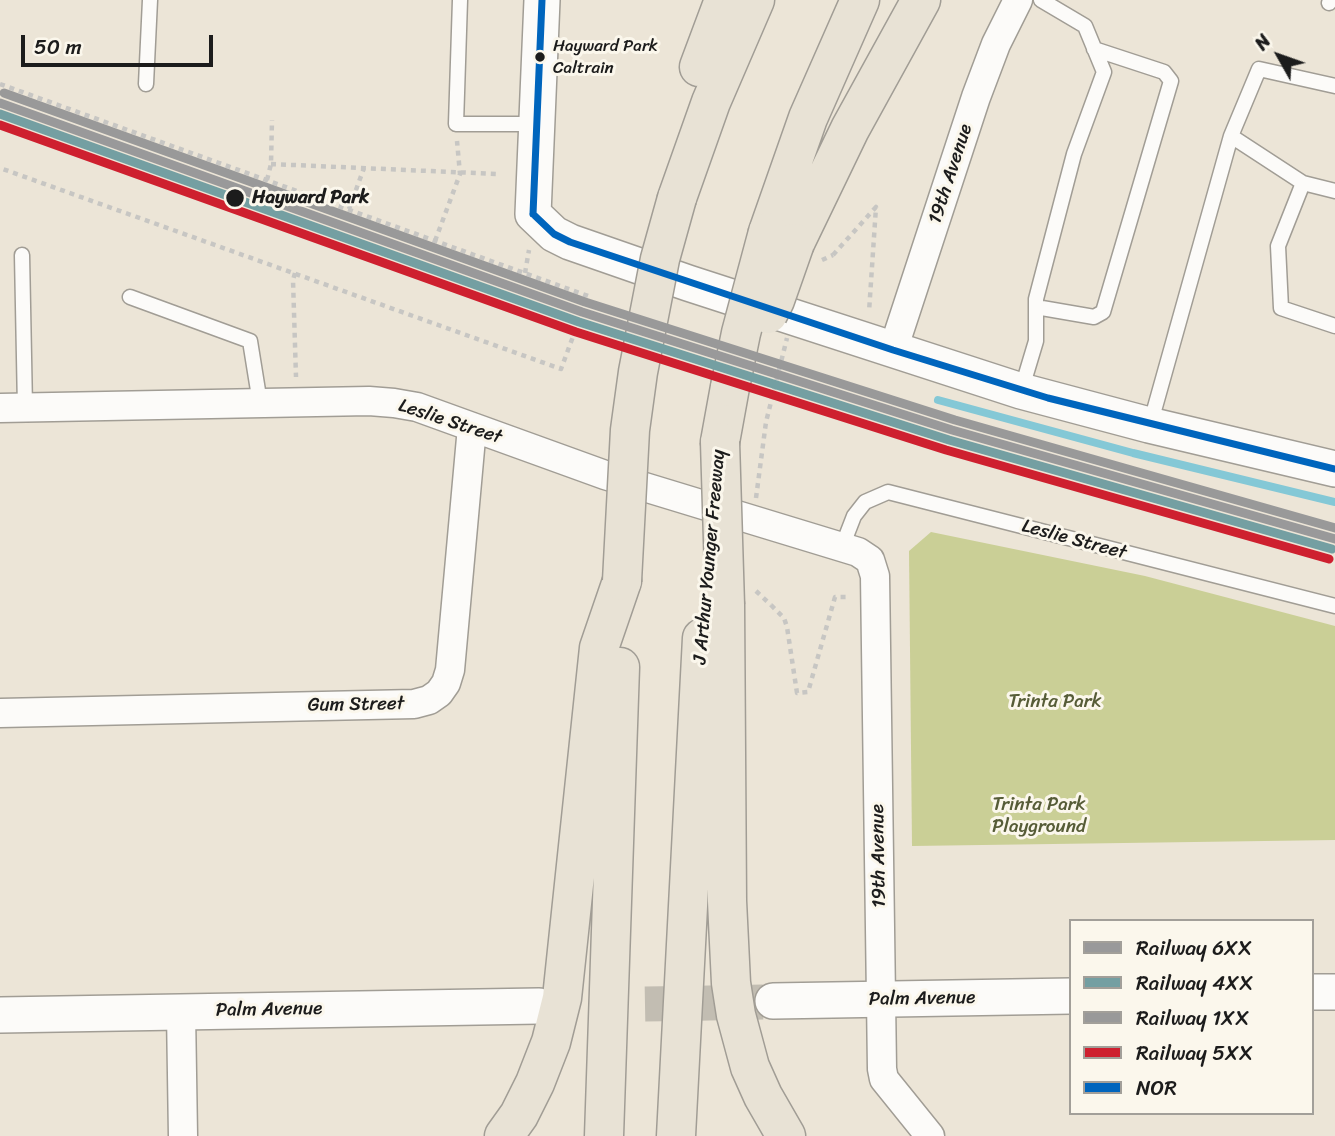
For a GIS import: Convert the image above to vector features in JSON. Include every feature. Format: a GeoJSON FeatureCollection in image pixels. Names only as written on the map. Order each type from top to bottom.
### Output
{"type":"FeatureCollection","features":[{"type":"Feature","properties":{"kind":"highway"},"geometry":{"type":"LineString","coordinates":[[604,1136],[622,581],[630,430],[683,114],[724,0]]}},
{"type":"Feature","properties":{"kind":"highway"},"geometry":{"type":"LineString","coordinates":[[670,197],[755,0]]}},
{"type":"Feature","properties":{"kind":"highway"},"geometry":{"type":"LineString","coordinates":[[791,247],[808,118],[860,0]]}},
{"type":"Feature","properties":{"kind":"highway"},"geometry":{"type":"LineString","coordinates":[[791,247],[850,130],[921,0]]}},
{"type":"Feature","properties":{"kind":"highway","name":"J Arthur Younger Freeway"},"geometry":{"type":"LineString","coordinates":[[676,1136],[727,596],[712,498],[730,387],[775,300],[791,247]]}},
{"type":"Feature","properties":{"kind":"highway"},"geometry":{"type":"LineString","coordinates":[[504,1136],[519,1115],[535,1083],[551,1042],[562,998],[599,648],[622,581]]}},
{"type":"Feature","properties":{"kind":"highway"},"geometry":{"type":"LineString","coordinates":[[727,596],[727,901],[731,984],[750,1067],[762,1096],[786,1136]]}},
{"type":"Feature","properties":{"kind":"street"},"geometry":{"type":"LineString","coordinates":[[542,0],[533,214],[554,234],[570,242],[1021,391],[1149,425],[1335,469]]}},
{"type":"Feature","properties":{"kind":"street","name":"19th Avenue"},"geometry":{"type":"LineString","coordinates":[[893,350],[976,97],[996,44],[1018,0]]}},
{"type":"Feature","properties":{"kind":"street","name":"Leslie Street"},"geometry":{"type":"LineString","coordinates":[[12,408],[394,402],[417,407],[605,475],[858,552],[870,560]]}},
{"type":"Feature","properties":{"kind":"street","name":"Gum Street"},"geometry":{"type":"LineString","coordinates":[[0,713],[414,704],[429,700],[439,693],[450,670],[472,427]]}},
{"type":"Feature","properties":{"kind":"street","name":"19th Avenue"},"geometry":{"type":"LineString","coordinates":[[870,560],[875,576],[884,1079],[930,1136]]}},
{"type":"Feature","properties":{"kind":"street"},"geometry":{"type":"LineString","coordinates":[[1314,992],[1335,992]]}},
{"type":"Feature","properties":{"kind":"street","name":"Palm Avenue"},"geometry":{"type":"LineString","coordinates":[[773,1002],[1069,996]]}},
{"type":"Feature","properties":{"kind":"street","name":"Palm Avenue"},"geometry":{"type":"LineString","coordinates":[[0,1015],[539,1006]]}},
{"type":"Feature","properties":{"kind":"street"},"geometry":{"type":"LineString","coordinates":[[181,1012],[183,1136]]}},
{"type":"Feature","properties":{"kind":"lane"},"geometry":{"type":"LineString","coordinates":[[146,84],[150,0]]}},
{"type":"Feature","properties":{"kind":"lane"},"geometry":{"type":"LineString","coordinates":[[460,0],[456,124],[537,124]]}},
{"type":"Feature","properties":{"kind":"lane"},"geometry":{"type":"LineString","coordinates":[[1021,391],[1036,341],[1036,299],[1074,154],[1104,72],[1085,26],[1041,0]]}},
{"type":"Feature","properties":{"kind":"lane"},"geometry":{"type":"LineString","coordinates":[[1036,307],[1094,317],[1103,312],[1171,81],[1164,72],[1094,48]]}},
{"type":"Feature","properties":{"kind":"lane"},"geometry":{"type":"LineString","coordinates":[[1149,425],[1231,136],[1259,69],[1335,86]]}},
{"type":"Feature","properties":{"kind":"lane"},"geometry":{"type":"LineString","coordinates":[[1231,136],[1303,183],[1335,191]]}},
{"type":"Feature","properties":{"kind":"lane"},"geometry":{"type":"LineString","coordinates":[[1303,183],[1278,246],[1281,308],[1335,326]]}},
{"type":"Feature","properties":{"kind":"lane"},"geometry":{"type":"LineString","coordinates":[[12,408],[22,255]]}},
{"type":"Feature","properties":{"kind":"lane"},"geometry":{"type":"LineString","coordinates":[[130,297],[250,341],[260,403]]}},
{"type":"Feature","properties":{"kind":"lane","name":"Leslie Street"},"geometry":{"type":"LineString","coordinates":[[842,547],[848,528],[865,502],[888,492],[1335,606]]}},
{"type":"Feature","properties":{"kind":"path"},"geometry":{"type":"LineString","coordinates":[[0,84],[588,296],[561,369],[0,167]]}},
{"type":"Feature","properties":{"kind":"path"},"geometry":{"type":"LineString","coordinates":[[267,180],[271,164],[272,120]]}},
{"type":"Feature","properties":{"kind":"path"},"geometry":{"type":"LineString","coordinates":[[435,240],[460,174],[456,124]]}},
{"type":"Feature","properties":{"kind":"path"},"geometry":{"type":"LineString","coordinates":[[271,164],[497,174]]}},
{"type":"Feature","properties":{"kind":"path"},"geometry":{"type":"LineString","coordinates":[[349,209],[364,168]]}},
{"type":"Feature","properties":{"kind":"path"},"geometry":{"type":"LineString","coordinates":[[791,247],[833,255],[876,207],[869,312],[893,350]]}},
{"type":"Feature","properties":{"kind":"path"},"geometry":{"type":"LineString","coordinates":[[295,273],[297,403]]}},
{"type":"Feature","properties":{"kind":"path"},"geometry":{"type":"LineString","coordinates":[[755,505],[766,422],[789,331]]}},
{"type":"Feature","properties":{"kind":"path"},"geometry":{"type":"LineString","coordinates":[[727,596],[771,605],[784,618],[797,693],[808,692],[835,597],[875,596]]}},
{"type":"Feature","properties":{"kind":"green space","name":"Trinta Park"},"geometry":{"type":"Polygon","coordinates":[[[931,532],[1145,576],[1335,626],[1335,840],[912,846],[909,551],[931,532]]]}},
{"type":"Feature","properties":{"kind":"waterway"},"geometry":{"type":"LineString","coordinates":[[938,400],[1133,453],[1335,502]]}},
{"type":"Feature","properties":{"kind":"tunnel"},"geometry":{"type":"LineString","coordinates":[[539,1006],[763,1002]]}},
{"type":"Feature","properties":{"kind":"rail line","name":"1XX"},"geometry":{"type":"LineString","coordinates":[[4,93],[585,302],[955,420],[1335,528]]}},
{"type":"Feature","properties":{"kind":"rail line","name":"6XX"},"geometry":{"type":"LineString","coordinates":[[0,103],[582,312],[952,430],[1335,539]]}},
{"type":"Feature","properties":{"kind":"rail line","name":"4XX"},"geometry":{"type":"LineString","coordinates":[[0,114],[579,322],[949,440],[1332,549]]}},
{"type":"Feature","properties":{"kind":"rail line","name":"5XX"},"geometry":{"type":"LineString","coordinates":[[0,125],[576,332],[946,450],[1329,559]]}},
{"type":"Feature","properties":{"kind":"transit line","name":"NOR"},"geometry":{"type":"LineString","coordinates":[[533,214],[542,0]]}},
{"type":"Feature","properties":{"kind":"transit line","name":"NOR"},"geometry":{"type":"LineString","coordinates":[[533,214],[554,234],[570,242],[893,350],[1048,398],[1335,469]]}},
{"type":"Feature","properties":{"kind":"place","name":"Hayward Park Caltrain"},"geometry":{"type":"Point","coordinates":[540,57]}},
{"type":"Feature","properties":{"kind":"place","name":"Hayward Park"},"geometry":{"type":"Point","coordinates":[235,198]}},
{"type":"Feature","properties":{"kind":"park label","name":"Trinta Park Playground"},"geometry":{"type":"Point","coordinates":[1039,816]}}]}
